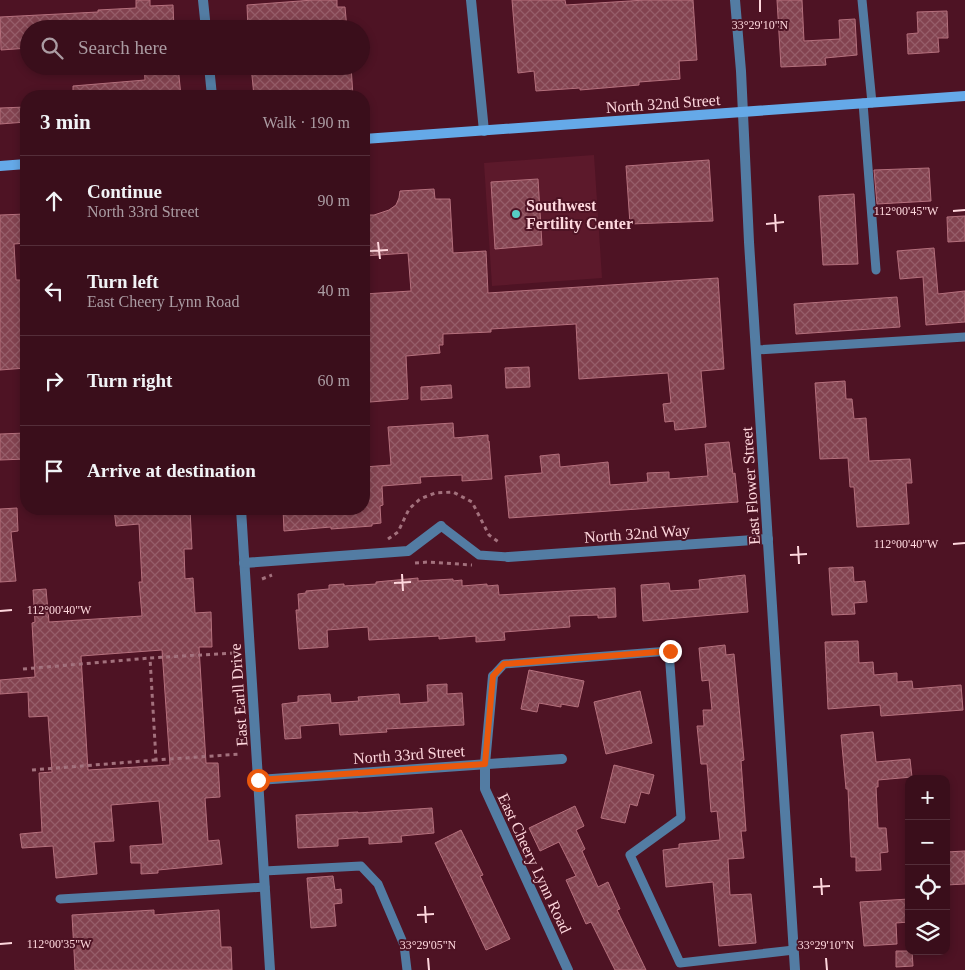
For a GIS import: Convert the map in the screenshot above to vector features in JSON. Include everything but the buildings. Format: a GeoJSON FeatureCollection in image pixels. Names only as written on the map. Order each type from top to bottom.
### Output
{"type":"FeatureCollection","features":[{"type":"Feature","properties":{"kind":"main road","name":"North 32nd Street"},"geometry":{"type":"LineString","coordinates":[[370,140],[965,96]]}},
{"type":"Feature","properties":{"kind":"main road"},"geometry":{"type":"LineString","coordinates":[[0,166],[20,164]]}},
{"type":"Feature","properties":{"kind":"street"},"geometry":{"type":"LineString","coordinates":[[203,0],[205,20]]}},
{"type":"Feature","properties":{"kind":"street"},"geometry":{"type":"LineString","coordinates":[[471,0],[484,131]]}},
{"type":"Feature","properties":{"kind":"street","name":"East Flower Street"},"geometry":{"type":"LineString","coordinates":[[735,0],[795,970]]}},
{"type":"Feature","properties":{"kind":"street"},"geometry":{"type":"LineString","coordinates":[[210,75],[211,90]]}},
{"type":"Feature","properties":{"kind":"street","name":"East Earll Drive"},"geometry":{"type":"LineString","coordinates":[[241,515],[270,970]]}},
{"type":"Feature","properties":{"kind":"street"},"geometry":{"type":"LineString","coordinates":[[244,563],[408,551],[441,526]]}},
{"type":"Feature","properties":{"kind":"street","name":"North 32nd Way"},"geometry":{"type":"LineString","coordinates":[[508,557],[768,539]]}},
{"type":"Feature","properties":{"kind":"street","name":"East Cheery Lynn Road"},"geometry":{"type":"LineString","coordinates":[[493,676],[485,764],[485,789],[568,970]]}},
{"type":"Feature","properties":{"kind":"street","name":"North 33rd Street"},"geometry":{"type":"LineString","coordinates":[[258,780],[562,759]]}},
{"type":"Feature","properties":{"kind":"lane"},"geometry":{"type":"LineString","coordinates":[[862,0],[876,270]]}},
{"type":"Feature","properties":{"kind":"lane"},"geometry":{"type":"LineString","coordinates":[[756,350],[965,337]]}},
{"type":"Feature","properties":{"kind":"lane"},"geometry":{"type":"LineString","coordinates":[[441,526],[479,555],[508,557]]}},
{"type":"Feature","properties":{"kind":"lane"},"geometry":{"type":"LineString","coordinates":[[493,676],[504,664],[670,651],[681,818],[630,855],[680,963],[794,950]]}},
{"type":"Feature","properties":{"kind":"lane"},"geometry":{"type":"LineString","coordinates":[[264,872],[361,866],[378,884],[404,945],[407,970]]}},
{"type":"Feature","properties":{"kind":"lane"},"geometry":{"type":"LineString","coordinates":[[60,900],[265,886]]}},
{"type":"Feature","properties":{"kind":"path"},"geometry":{"type":"LineString","coordinates":[[23,669],[234,653]]}},
{"type":"Feature","properties":{"kind":"path"},"geometry":{"type":"LineString","coordinates":[[150,658],[156,760]]}},
{"type":"Feature","properties":{"kind":"path"},"geometry":{"type":"LineString","coordinates":[[32,770],[241,754]]}},
{"type":"Feature","properties":{"kind":"shaded area"},"geometry":{"type":"Polygon","coordinates":[[[594,155],[602,278],[492,286],[484,163],[594,155]]]}},
{"type":"Feature","properties":{"kind":"place","name":"Southwest Fertility Center"},"geometry":{"type":"Point","coordinates":[516,214]}},
{"type":"Feature","properties":{"kind":"route"},"geometry":{"type":"LineString","coordinates":[[258,780],[485,764],[493,676],[504,664],[670,651]]}}]}
